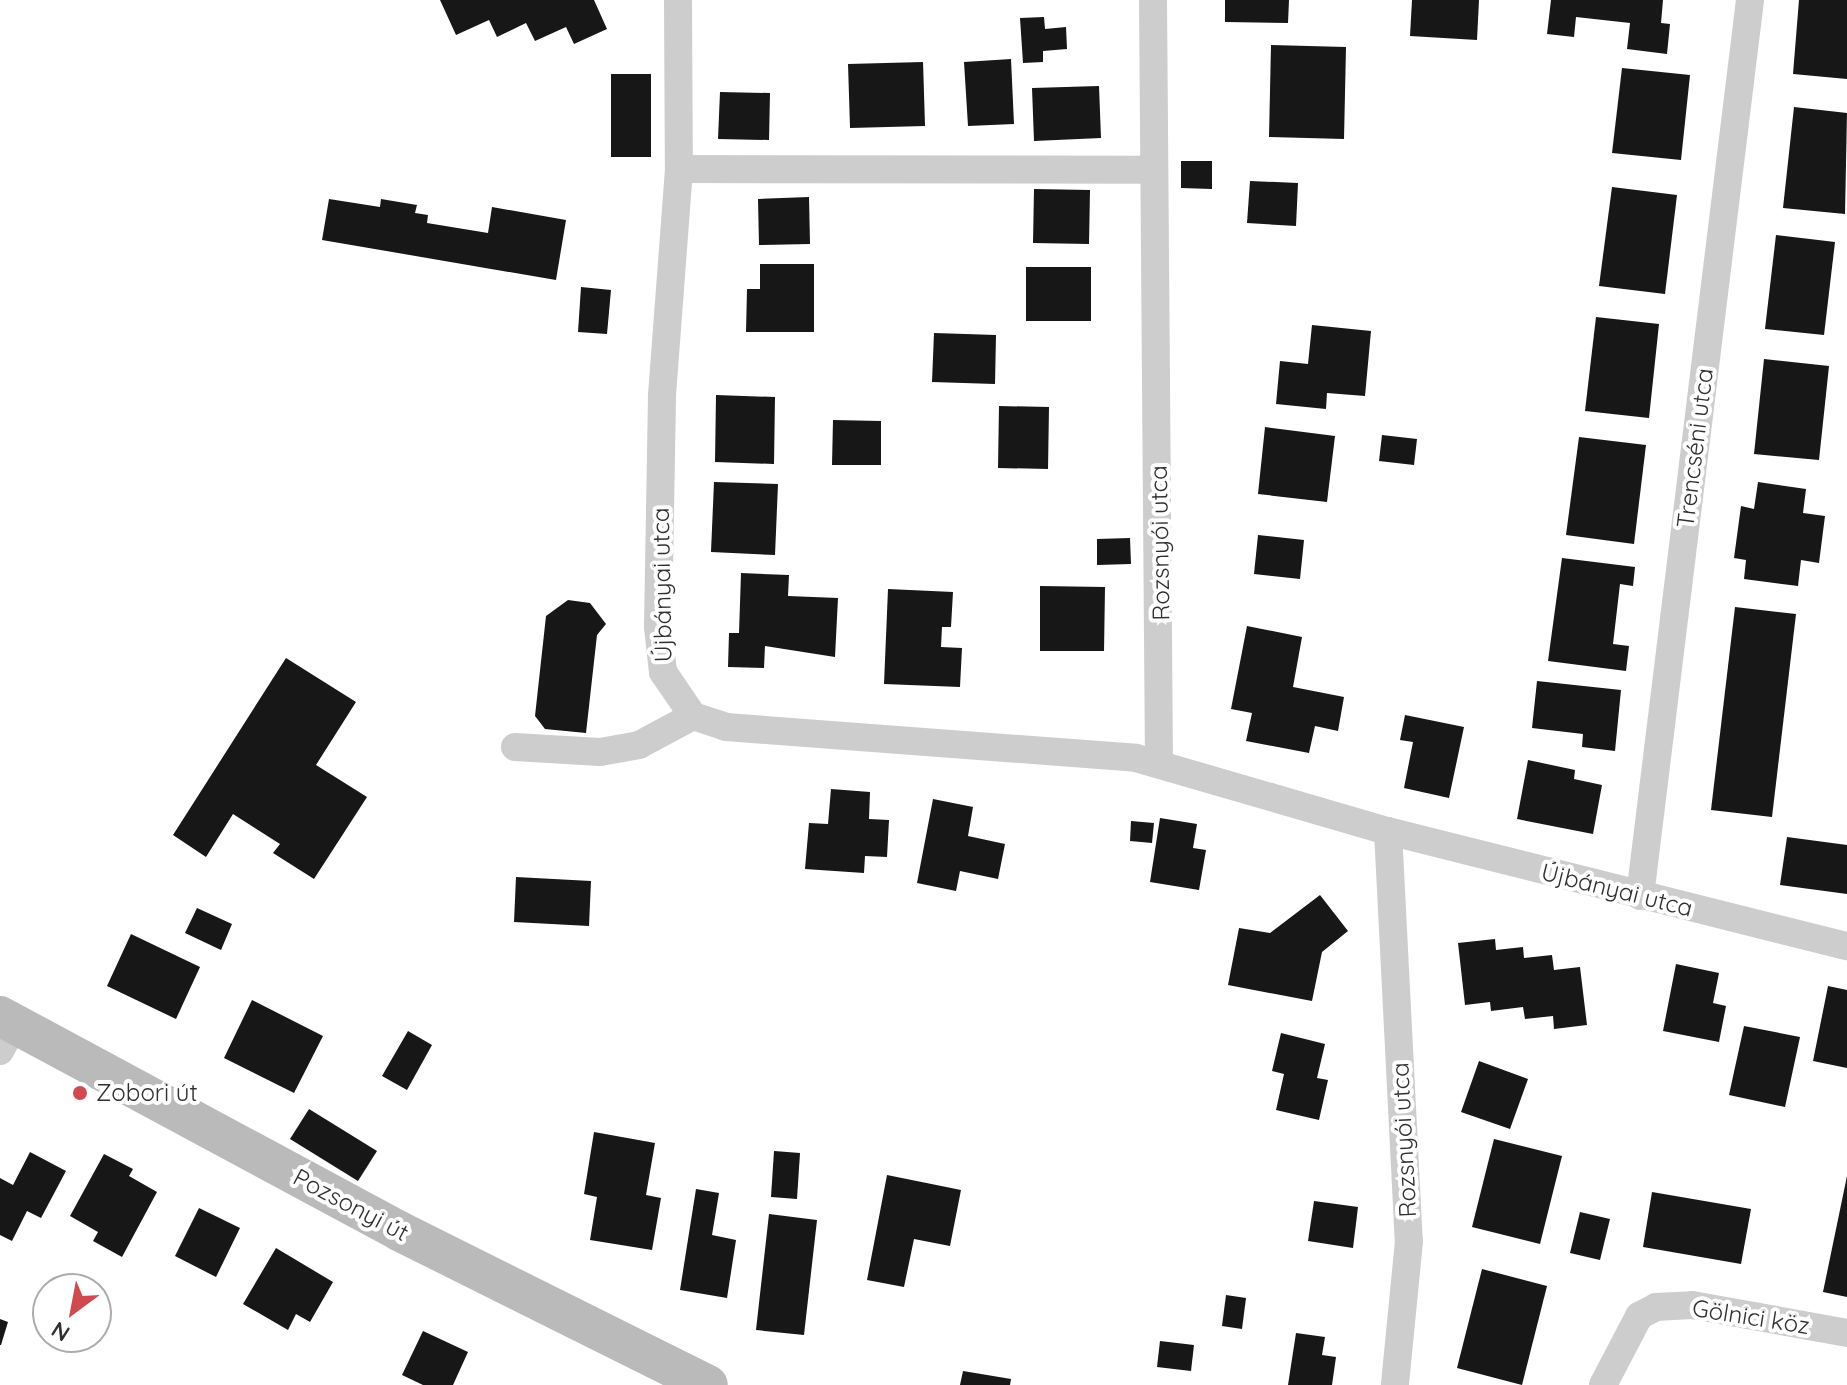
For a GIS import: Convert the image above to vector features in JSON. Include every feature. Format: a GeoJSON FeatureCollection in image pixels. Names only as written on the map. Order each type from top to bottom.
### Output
{"type":"FeatureCollection","features":[{"type":"Feature","properties":{"kind":"street"},"geometry":{"type":"LineString","coordinates":[[678,0],[679,169],[1152,170]]}},
{"type":"Feature","properties":{"kind":"street","name":"Rozsnyói utca"},"geometry":{"type":"LineString","coordinates":[[1153,0],[1152,170],[1162,578],[1159,763]]}},
{"type":"Feature","properties":{"kind":"street","name":"Trencséni utca"},"geometry":{"type":"LineString","coordinates":[[1640,896],[1750,0]]}},
{"type":"Feature","properties":{"kind":"street","name":"Újbányai utca"},"geometry":{"type":"LineString","coordinates":[[679,169],[662,397],[658,627],[663,672],[693,716]]}},
{"type":"Feature","properties":{"kind":"street"},"geometry":{"type":"LineString","coordinates":[[515,747],[600,752],[639,745],[693,716],[726,727],[1109,755],[1159,763],[1388,831]]}},
{"type":"Feature","properties":{"kind":"street","name":"Újbányai utca"},"geometry":{"type":"LineString","coordinates":[[1388,831],[1847,946]]}},
{"type":"Feature","properties":{"kind":"street","name":"Rozsnyói utca"},"geometry":{"type":"LineString","coordinates":[[1388,831],[1409,1241],[1395,1385]]}},
{"type":"Feature","properties":{"kind":"street","name":"Pozsonyi út"},"geometry":{"type":"LineString","coordinates":[[5,1030],[708,1385]]}},
{"type":"Feature","properties":{"kind":"street","name":"Gölnici köz"},"geometry":{"type":"LineString","coordinates":[[1603,1385],[1639,1316],[1656,1307],[1692,1305],[1847,1333]]}},
{"type":"Feature","properties":{"kind":"building"},"geometry":{"type":"Polygon","coordinates":[[[440,0],[594,0],[607,29],[574,44],[566,27],[535,41],[526,23],[497,37],[489,20],[456,35],[440,0]]]}},
{"type":"Feature","properties":{"kind":"building"},"geometry":{"type":"Polygon","coordinates":[[[1225,0],[1289,0],[1288,23],[1225,22],[1225,0]]]}},
{"type":"Feature","properties":{"kind":"building"},"geometry":{"type":"Polygon","coordinates":[[[1412,0],[1479,0],[1477,40],[1410,36],[1412,0]]]}},
{"type":"Feature","properties":{"kind":"building"},"geometry":{"type":"Polygon","coordinates":[[[1551,0],[1663,0],[1661,23],[1670,24],[1667,54],[1627,49],[1630,23],[1576,17],[1574,37],[1547,34],[1551,0]]]}},
{"type":"Feature","properties":{"kind":"building"},"geometry":{"type":"Polygon","coordinates":[[[1799,0],[1847,0],[1847,79],[1793,74],[1799,0]]]}},
{"type":"Feature","properties":{"kind":"building"},"geometry":{"type":"Polygon","coordinates":[[[1044,17],[1045,29],[1066,27],[1067,49],[1043,51],[1043,62],[1023,63],[1020,18],[1044,17]]]}},
{"type":"Feature","properties":{"kind":"building"},"geometry":{"type":"Polygon","coordinates":[[[1271,45],[1346,47],[1344,139],[1269,137],[1271,45]]]}},
{"type":"Feature","properties":{"kind":"building"},"geometry":{"type":"Polygon","coordinates":[[[1011,59],[1014,124],[968,126],[964,62],[1011,59]]]}},
{"type":"Feature","properties":{"kind":"building"},"geometry":{"type":"Polygon","coordinates":[[[923,62],[925,126],[850,128],[848,64],[923,62]]]}},
{"type":"Feature","properties":{"kind":"building"},"geometry":{"type":"Polygon","coordinates":[[[1622,68],[1690,75],[1681,160],[1612,153],[1622,68]]]}},
{"type":"Feature","properties":{"kind":"building"},"geometry":{"type":"Polygon","coordinates":[[[611,74],[651,74],[651,157],[611,157],[611,74]]]}},
{"type":"Feature","properties":{"kind":"building"},"geometry":{"type":"Polygon","coordinates":[[[1099,86],[1101,138],[1034,141],[1032,88],[1099,86]]]}},
{"type":"Feature","properties":{"kind":"building"},"geometry":{"type":"Polygon","coordinates":[[[720,92],[770,93],[769,140],[718,139],[720,92]]]}},
{"type":"Feature","properties":{"kind":"building"},"geometry":{"type":"Polygon","coordinates":[[[1794,107],[1847,113],[1845,214],[1783,208],[1794,107]]]}},
{"type":"Feature","properties":{"kind":"building"},"geometry":{"type":"Polygon","coordinates":[[[1181,161],[1212,161],[1212,189],[1181,188],[1181,161]]]}},
{"type":"Feature","properties":{"kind":"building"},"geometry":{"type":"Polygon","coordinates":[[[1250,181],[1298,183],[1296,226],[1247,223],[1250,181]]]}},
{"type":"Feature","properties":{"kind":"building"},"geometry":{"type":"Polygon","coordinates":[[[1612,187],[1677,195],[1665,294],[1599,286],[1612,187]]]}},
{"type":"Feature","properties":{"kind":"building"},"geometry":{"type":"Polygon","coordinates":[[[1034,189],[1090,190],[1089,244],[1033,243],[1034,189]]]}},
{"type":"Feature","properties":{"kind":"building"},"geometry":{"type":"Polygon","coordinates":[[[809,197],[810,244],[759,245],[758,199],[809,197]]]}},
{"type":"Feature","properties":{"kind":"building"},"geometry":{"type":"Polygon","coordinates":[[[329,199],[380,207],[381,199],[417,205],[415,213],[428,215],[427,223],[488,233],[492,207],[566,220],[556,280],[322,240],[329,199]]]}},
{"type":"Feature","properties":{"kind":"building"},"geometry":{"type":"Polygon","coordinates":[[[1776,235],[1835,242],[1824,335],[1765,329],[1776,235]]]}},
{"type":"Feature","properties":{"kind":"building"},"geometry":{"type":"Polygon","coordinates":[[[760,264],[814,264],[814,332],[746,332],[747,289],[760,289],[760,264]]]}},
{"type":"Feature","properties":{"kind":"building"},"geometry":{"type":"Polygon","coordinates":[[[1026,267],[1091,267],[1091,321],[1026,321],[1026,267]]]}},
{"type":"Feature","properties":{"kind":"building"},"geometry":{"type":"Polygon","coordinates":[[[581,287],[611,290],[607,334],[578,332],[581,287]]]}},
{"type":"Feature","properties":{"kind":"building"},"geometry":{"type":"Polygon","coordinates":[[[1596,317],[1659,324],[1649,418],[1585,411],[1596,317]]]}},
{"type":"Feature","properties":{"kind":"building"},"geometry":{"type":"Polygon","coordinates":[[[1312,325],[1371,331],[1365,396],[1327,393],[1326,409],[1276,404],[1280,361],[1308,364],[1312,325]]]}},
{"type":"Feature","properties":{"kind":"building"},"geometry":{"type":"Polygon","coordinates":[[[934,333],[996,335],[995,384],[932,382],[934,333]]]}},
{"type":"Feature","properties":{"kind":"building"},"geometry":{"type":"Polygon","coordinates":[[[1764,359],[1829,366],[1819,460],[1754,454],[1764,359]]]}},
{"type":"Feature","properties":{"kind":"building"},"geometry":{"type":"Polygon","coordinates":[[[716,395],[775,397],[774,464],[715,462],[716,395]]]}},
{"type":"Feature","properties":{"kind":"building"},"geometry":{"type":"Polygon","coordinates":[[[999,406],[1049,407],[1048,469],[998,468],[999,406]]]}},
{"type":"Feature","properties":{"kind":"building"},"geometry":{"type":"Polygon","coordinates":[[[833,420],[881,421],[881,465],[832,465],[833,420]]]}},
{"type":"Feature","properties":{"kind":"building"},"geometry":{"type":"Polygon","coordinates":[[[1265,427],[1335,436],[1327,502],[1258,494],[1265,427]]]}},
{"type":"Feature","properties":{"kind":"building"},"geometry":{"type":"Polygon","coordinates":[[[1382,435],[1417,439],[1414,465],[1379,461],[1382,435]]]}},
{"type":"Feature","properties":{"kind":"building"},"geometry":{"type":"Polygon","coordinates":[[[1579,437],[1646,445],[1634,544],[1566,535],[1579,437]]]}},
{"type":"Feature","properties":{"kind":"building"},"geometry":{"type":"Polygon","coordinates":[[[714,482],[778,484],[775,555],[711,552],[714,482]]]}},
{"type":"Feature","properties":{"kind":"building"},"geometry":{"type":"Polygon","coordinates":[[[1758,482],[1806,489],[1803,513],[1825,516],[1819,563],[1801,560],[1798,586],[1744,579],[1746,560],[1734,558],[1741,506],[1754,509],[1758,482]]]}},
{"type":"Feature","properties":{"kind":"building"},"geometry":{"type":"Polygon","coordinates":[[[1258,535],[1304,540],[1300,579],[1254,574],[1258,535]]]}},
{"type":"Feature","properties":{"kind":"building"},"geometry":{"type":"Polygon","coordinates":[[[1130,538],[1131,564],[1097,565],[1097,539],[1130,538]]]}},
{"type":"Feature","properties":{"kind":"building"},"geometry":{"type":"Polygon","coordinates":[[[1562,558],[1635,567],[1633,586],[1620,584],[1613,644],[1629,646],[1626,671],[1548,661],[1562,558]]]}},
{"type":"Feature","properties":{"kind":"building"},"geometry":{"type":"Polygon","coordinates":[[[741,573],[789,575],[788,596],[838,598],[835,657],[765,646],[764,668],[728,667],[729,633],[739,633],[741,573]]]}},
{"type":"Feature","properties":{"kind":"building"},"geometry":{"type":"Polygon","coordinates":[[[1040,586],[1105,587],[1104,651],[1040,651],[1040,586]]]}},
{"type":"Feature","properties":{"kind":"building"},"geometry":{"type":"Polygon","coordinates":[[[888,589],[953,592],[951,627],[942,627],[941,647],[962,648],[960,687],[884,684],[888,589]]]}},
{"type":"Feature","properties":{"kind":"building"},"geometry":{"type":"Polygon","coordinates":[[[568,600],[590,603],[606,624],[597,635],[586,733],[545,729],[535,716],[546,616],[568,600]]]}},
{"type":"Feature","properties":{"kind":"building"},"geometry":{"type":"Polygon","coordinates":[[[1735,607],[1796,614],[1772,817],[1711,810],[1735,607]]]}},
{"type":"Feature","properties":{"kind":"building"},"geometry":{"type":"Polygon","coordinates":[[[1247,626],[1302,637],[1293,687],[1344,697],[1338,731],[1315,726],[1309,753],[1246,741],[1252,713],[1231,709],[1247,626]]]}},
{"type":"Feature","properties":{"kind":"building"},"geometry":{"type":"Polygon","coordinates":[[[286,658],[356,702],[316,765],[367,797],[314,879],[273,853],[280,844],[233,814],[206,857],[173,835],[286,658]]]}},
{"type":"Feature","properties":{"kind":"building"},"geometry":{"type":"Polygon","coordinates":[[[1537,681],[1621,690],[1615,751],[1582,747],[1583,734],[1532,728],[1537,681]]]}},
{"type":"Feature","properties":{"kind":"building"},"geometry":{"type":"Polygon","coordinates":[[[1405,715],[1464,727],[1449,798],[1404,788],[1413,742],[1400,740],[1405,715]]]}},
{"type":"Feature","properties":{"kind":"building"},"geometry":{"type":"Polygon","coordinates":[[[1528,760],[1575,770],[1574,779],[1602,785],[1593,834],[1517,819],[1528,760]]]}},
{"type":"Feature","properties":{"kind":"building"},"geometry":{"type":"Polygon","coordinates":[[[831,789],[870,792],[869,819],[889,820],[887,857],[865,856],[864,873],[805,869],[809,823],[828,824],[831,789]]]}},
{"type":"Feature","properties":{"kind":"building"},"geometry":{"type":"Polygon","coordinates":[[[933,799],[973,807],[968,836],[1005,844],[998,879],[960,871],[956,891],[917,883],[933,799]]]}},
{"type":"Feature","properties":{"kind":"building"},"geometry":{"type":"Polygon","coordinates":[[[1160,818],[1197,824],[1193,848],[1206,850],[1199,890],[1150,882],[1160,818]]]}},
{"type":"Feature","properties":{"kind":"building"},"geometry":{"type":"Polygon","coordinates":[[[1131,821],[1154,823],[1152,843],[1130,841],[1131,821]]]}},
{"type":"Feature","properties":{"kind":"building"},"geometry":{"type":"Polygon","coordinates":[[[1787,837],[1847,845],[1847,894],[1780,885],[1787,837]]]}},
{"type":"Feature","properties":{"kind":"building"},"geometry":{"type":"Polygon","coordinates":[[[516,877],[591,881],[589,926],[514,922],[516,877]]]}},
{"type":"Feature","properties":{"kind":"building"},"geometry":{"type":"Polygon","coordinates":[[[1320,895],[1348,931],[1322,952],[1312,1001],[1228,985],[1239,928],[1270,933],[1320,895]]]}},
{"type":"Feature","properties":{"kind":"building"},"geometry":{"type":"Polygon","coordinates":[[[197,908],[232,924],[221,950],[185,933],[197,908]]]}},
{"type":"Feature","properties":{"kind":"building"},"geometry":{"type":"Polygon","coordinates":[[[131,934],[200,967],[176,1019],[107,986],[131,934]]]}},
{"type":"Feature","properties":{"kind":"building"},"geometry":{"type":"Polygon","coordinates":[[[1495,939],[1496,950],[1523,947],[1524,958],[1552,955],[1554,970],[1580,967],[1587,1025],[1554,1029],[1553,1016],[1525,1019],[1523,1007],[1491,1011],[1490,1002],[1465,1005],[1458,943],[1495,939]]]}},
{"type":"Feature","properties":{"kind":"building"},"geometry":{"type":"Polygon","coordinates":[[[1676,964],[1719,973],[1713,1003],[1726,1006],[1719,1042],[1663,1031],[1676,964]]]}},
{"type":"Feature","properties":{"kind":"building"},"geometry":{"type":"Polygon","coordinates":[[[1828,986],[1847,990],[1847,1068],[1813,1061],[1828,986]]]}},
{"type":"Feature","properties":{"kind":"building"},"geometry":{"type":"Polygon","coordinates":[[[252,1000],[323,1036],[294,1093],[224,1058],[252,1000]]]}},
{"type":"Feature","properties":{"kind":"building"},"geometry":{"type":"Polygon","coordinates":[[[1744,1026],[1800,1037],[1785,1107],[1729,1095],[1744,1026]]]}},
{"type":"Feature","properties":{"kind":"building"},"geometry":{"type":"Polygon","coordinates":[[[408,1031],[432,1045],[407,1090],[382,1076],[408,1031]]]}},
{"type":"Feature","properties":{"kind":"building"},"geometry":{"type":"Polygon","coordinates":[[[1281,1033],[1325,1044],[1317,1078],[1328,1080],[1319,1120],[1276,1110],[1284,1074],[1272,1071],[1281,1033]]]}},
{"type":"Feature","properties":{"kind":"building"},"geometry":{"type":"Polygon","coordinates":[[[1479,1061],[1528,1079],[1510,1129],[1461,1112],[1479,1061]]]}},
{"type":"Feature","properties":{"kind":"building"},"geometry":{"type":"Polygon","coordinates":[[[309,1109],[377,1151],[358,1181],[290,1139],[309,1109]]]}},
{"type":"Feature","properties":{"kind":"building"},"geometry":{"type":"Polygon","coordinates":[[[594,1132],[655,1143],[646,1195],[661,1198],[652,1250],[590,1240],[597,1197],[584,1194],[594,1132]]]}},
{"type":"Feature","properties":{"kind":"building"},"geometry":{"type":"Polygon","coordinates":[[[1494,1139],[1562,1156],[1540,1244],[1472,1227],[1494,1139]]]}},
{"type":"Feature","properties":{"kind":"building"},"geometry":{"type":"Polygon","coordinates":[[[774,1151],[800,1153],[797,1199],[771,1197],[774,1151]]]}},
{"type":"Feature","properties":{"kind":"building"},"geometry":{"type":"Polygon","coordinates":[[[30,1152],[66,1171],[41,1218],[27,1211],[12,1241],[0,1235],[0,1178],[13,1185],[30,1152]]]}},
{"type":"Feature","properties":{"kind":"building"},"geometry":{"type":"Polygon","coordinates":[[[104,1154],[133,1169],[129,1176],[157,1192],[122,1257],[93,1241],[98,1232],[70,1216],[104,1154]]]}},
{"type":"Feature","properties":{"kind":"building"},"geometry":{"type":"Polygon","coordinates":[[[887,1175],[961,1190],[950,1246],[914,1239],[904,1287],[867,1280],[887,1175]]]}},
{"type":"Feature","properties":{"kind":"building"},"geometry":{"type":"Polygon","coordinates":[[[1847,1176],[1847,1297],[1823,1292],[1847,1176]]]}},
{"type":"Feature","properties":{"kind":"building"},"geometry":{"type":"Polygon","coordinates":[[[696,1189],[719,1193],[712,1235],[736,1240],[727,1298],[680,1290],[696,1189]]]}},
{"type":"Feature","properties":{"kind":"building"},"geometry":{"type":"Polygon","coordinates":[[[1652,1192],[1751,1209],[1741,1264],[1643,1247],[1652,1192]]]}},
{"type":"Feature","properties":{"kind":"building"},"geometry":{"type":"Polygon","coordinates":[[[1314,1201],[1358,1207],[1353,1248],[1308,1241],[1314,1201]]]}},
{"type":"Feature","properties":{"kind":"building"},"geometry":{"type":"Polygon","coordinates":[[[199,1208],[240,1228],[216,1277],[175,1256],[199,1208]]]}},
{"type":"Feature","properties":{"kind":"building"},"geometry":{"type":"Polygon","coordinates":[[[1580,1212],[1610,1219],[1600,1260],[1570,1253],[1580,1212]]]}},
{"type":"Feature","properties":{"kind":"building"},"geometry":{"type":"Polygon","coordinates":[[[769,1214],[817,1220],[804,1335],[756,1330],[769,1214]]]}},
{"type":"Feature","properties":{"kind":"building"},"geometry":{"type":"Polygon","coordinates":[[[276,1248],[333,1282],[310,1322],[296,1314],[288,1330],[243,1304],[276,1248]]]}},
{"type":"Feature","properties":{"kind":"building"},"geometry":{"type":"Polygon","coordinates":[[[1482,1269],[1547,1286],[1522,1385],[1457,1368],[1482,1269]]]}},
{"type":"Feature","properties":{"kind":"building"},"geometry":{"type":"Polygon","coordinates":[[[1226,1295],[1246,1298],[1242,1329],[1222,1326],[1226,1295]]]}},
{"type":"Feature","properties":{"kind":"building"},"geometry":{"type":"Polygon","coordinates":[[[0,1319],[8,1322],[1,1345],[0,1345],[0,1319]]]}},
{"type":"Feature","properties":{"kind":"building"},"geometry":{"type":"Polygon","coordinates":[[[423,1331],[468,1352],[453,1385],[423,1385],[402,1375],[423,1331]]]}},
{"type":"Feature","properties":{"kind":"building"},"geometry":{"type":"Polygon","coordinates":[[[1296,1333],[1325,1337],[1322,1355],[1336,1357],[1332,1385],[1288,1385],[1296,1333]]]}},
{"type":"Feature","properties":{"kind":"building"},"geometry":{"type":"Polygon","coordinates":[[[1160,1341],[1194,1345],[1191,1371],[1157,1367],[1160,1341]]]}},
{"type":"Feature","properties":{"kind":"building"},"geometry":{"type":"Polygon","coordinates":[[[963,1371],[1011,1379],[1010,1385],[960,1385],[963,1371]]]}},
{"type":"Feature","properties":{"kind":"place","name":"Zobori út"},"geometry":{"type":"Point","coordinates":[80,1093]}}]}
